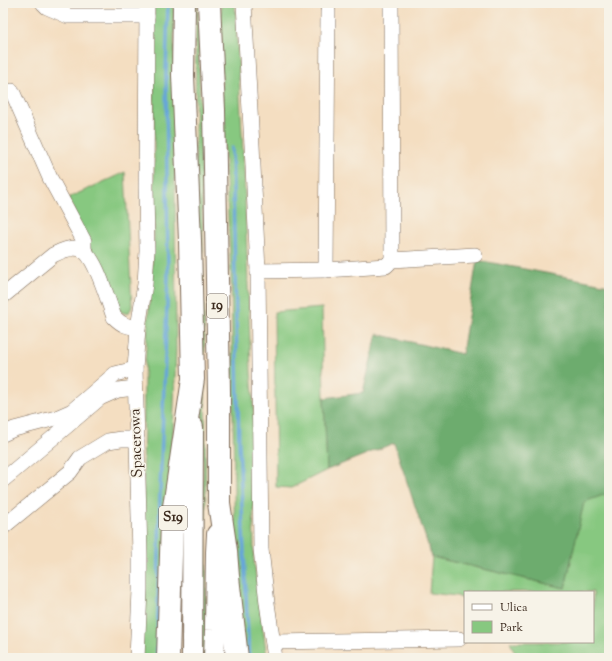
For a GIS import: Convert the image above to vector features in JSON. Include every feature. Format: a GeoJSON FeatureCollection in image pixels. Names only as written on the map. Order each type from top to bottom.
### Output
{"type":"FeatureCollection","features":[{"type":"Feature","properties":{"kind":"highway","name":"19"},"geometry":{"type":"LineString","coordinates":[[184,3],[183,75],[190,241],[193,378]]}},
{"type":"Feature","properties":{"kind":"highway","name":"19"},"geometry":{"type":"LineString","coordinates":[[209,3],[214,118],[219,392],[219,503]]}},
{"type":"Feature","properties":{"kind":"highway","name":"S19"},"geometry":{"type":"LineString","coordinates":[[168,658],[172,520],[193,378]]}},
{"type":"Feature","properties":{"kind":"highway"},"geometry":{"type":"LineString","coordinates":[[219,503],[226,551],[237,658]]}},
{"type":"Feature","properties":{"kind":"main road"},"geometry":{"type":"LineString","coordinates":[[192,658],[193,378]]}},
{"type":"Feature","properties":{"kind":"main road"},"geometry":{"type":"LineString","coordinates":[[214,658],[216,622],[216,552],[219,503]]}},
{"type":"Feature","properties":{"kind":"street"},"geometry":{"type":"LineString","coordinates":[[43,3],[47,7],[68,16],[146,10]]}},
{"type":"Feature","properties":{"kind":"street"},"geometry":{"type":"LineString","coordinates":[[244,3],[258,272],[261,549],[265,590],[275,658]]}},
{"type":"Feature","properties":{"kind":"street"},"geometry":{"type":"LineString","coordinates":[[391,3],[392,260]]}},
{"type":"Feature","properties":{"kind":"street","name":"Spacerowa"},"geometry":{"type":"LineString","coordinates":[[137,658],[140,590],[135,369],[138,328],[145,284],[147,251],[146,10]]}},
{"type":"Feature","properties":{"kind":"street"},"geometry":{"type":"LineString","coordinates":[[326,270],[328,11]]}},
{"type":"Feature","properties":{"kind":"street"},"geometry":{"type":"LineString","coordinates":[[12,91],[50,178],[84,241],[84,251]]}},
{"type":"Feature","properties":{"kind":"street"},"geometry":{"type":"LineString","coordinates":[[3,296],[53,255],[63,250],[74,248],[80,249],[90,257],[96,268],[114,317],[125,326],[138,328]]}},
{"type":"Feature","properties":{"kind":"street"},"geometry":{"type":"LineString","coordinates":[[258,272],[386,266],[392,260],[475,255]]}},
{"type":"Feature","properties":{"kind":"street"},"geometry":{"type":"LineString","coordinates":[[3,434],[14,428],[56,418],[72,410],[115,374],[135,369]]}},
{"type":"Feature","properties":{"kind":"street"},"geometry":{"type":"LineString","coordinates":[[3,480],[100,398],[118,390],[135,388]]}},
{"type":"Feature","properties":{"kind":"street"},"geometry":{"type":"LineString","coordinates":[[3,527],[70,472],[80,458],[108,440],[137,438]]}},
{"type":"Feature","properties":{"kind":"street"},"geometry":{"type":"LineString","coordinates":[[273,642],[460,639]]}},
{"type":"Feature","properties":{"kind":"green space"},"geometry":{"type":"Polygon","coordinates":[[[154,3],[174,3],[176,348],[173,436],[168,497],[161,658],[142,658],[144,376],[154,239],[154,3]]]}},
{"type":"Feature","properties":{"kind":"green space"},"geometry":{"type":"Polygon","coordinates":[[[196,3],[198,14],[202,175],[206,497],[206,658],[200,658],[203,466],[195,150],[196,3]]]}},
{"type":"Feature","properties":{"kind":"green space"},"geometry":{"type":"Polygon","coordinates":[[[221,3],[235,3],[244,170],[253,393],[255,469],[253,471],[254,561],[267,658],[245,658],[235,559],[231,274],[222,107],[221,3]]]}},
{"type":"Feature","properties":{"kind":"green space"},"geometry":{"type":"Polygon","coordinates":[[[125,172],[132,307],[128,314],[118,311],[68,198],[125,172]]]}},
{"type":"Feature","properties":{"kind":"green space"},"geometry":{"type":"Polygon","coordinates":[[[477,260],[609,285],[609,493],[584,502],[565,588],[432,557],[394,443],[327,470],[324,398],[363,393],[377,334],[462,354],[477,260]]]}},
{"type":"Feature","properties":{"kind":"green space"},"geometry":{"type":"Polygon","coordinates":[[[322,308],[327,470],[291,488],[276,487],[274,312],[322,308]]]}},
{"type":"Feature","properties":{"kind":"green space"},"geometry":{"type":"Polygon","coordinates":[[[609,493],[609,658],[515,658],[515,653],[510,643],[594,643],[594,591],[464,591],[464,600],[457,596],[429,593],[432,557],[565,588],[584,501],[609,493]]]}},
{"type":"Feature","properties":{"kind":"waterway"},"geometry":{"type":"LineString","coordinates":[[157,658],[160,491],[168,278],[166,74],[168,3]]}},
{"type":"Feature","properties":{"kind":"waterway"},"geometry":{"type":"LineString","coordinates":[[232,148],[239,443],[249,658]]}}]}
